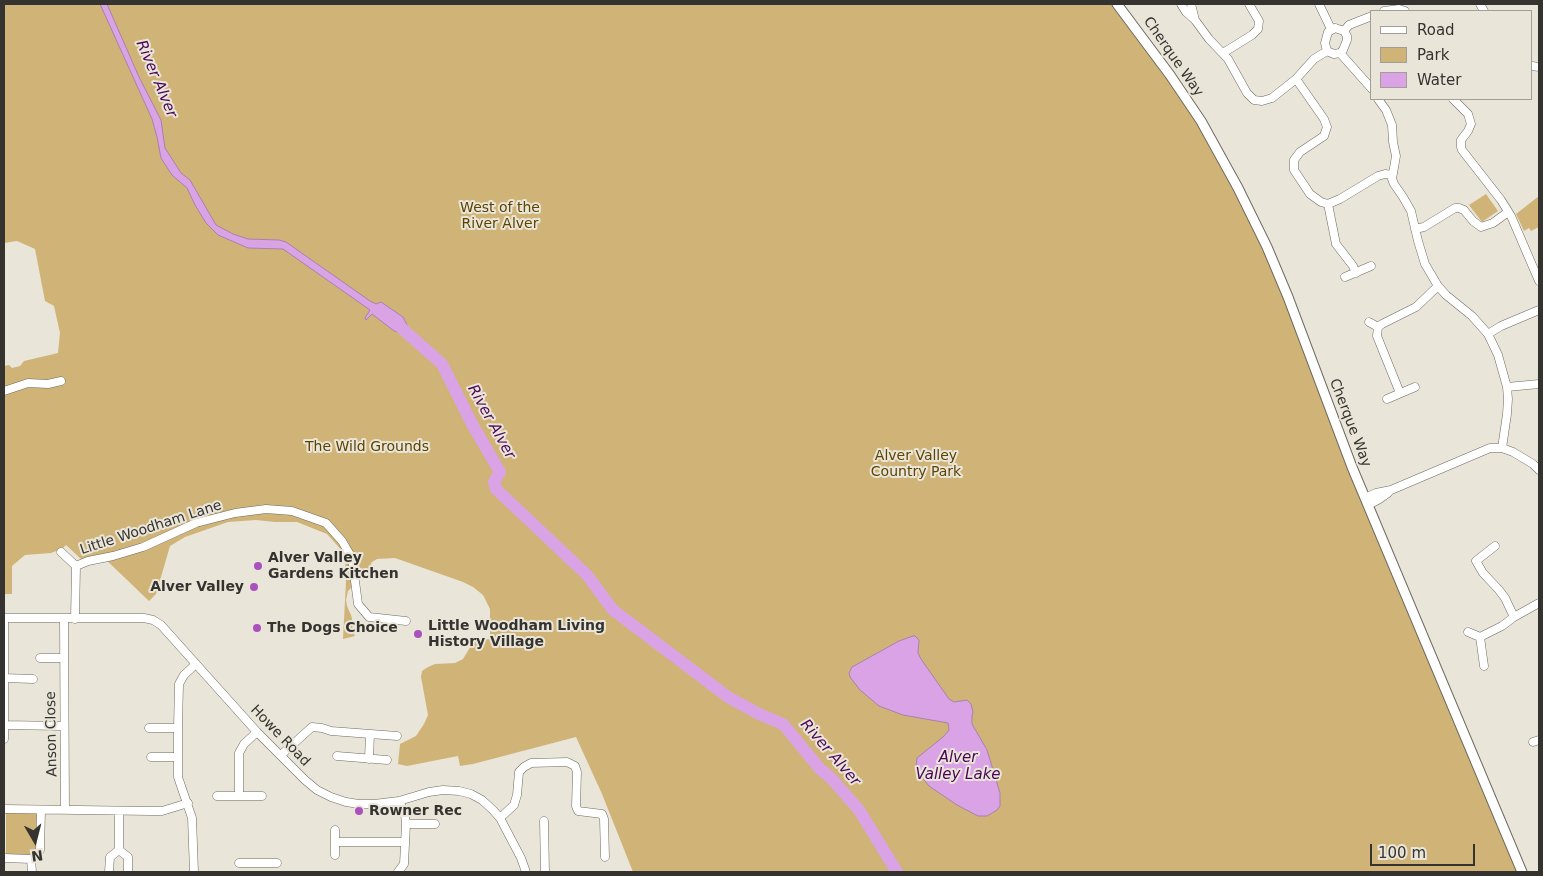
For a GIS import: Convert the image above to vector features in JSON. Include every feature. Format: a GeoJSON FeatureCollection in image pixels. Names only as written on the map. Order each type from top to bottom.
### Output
{"type":"FeatureCollection","features":[{"type":"Feature","properties":{"kind":"street","name":"Cherque Way"},"geometry":{"type":"LineString","coordinates":[[1117,4],[1170,75],[1201,121],[1267,246],[1366,501],[1522,872]]}},
{"type":"Feature","properties":{"kind":"street"},"geometry":{"type":"LineString","coordinates":[[1180,4],[1209,39],[1223,52],[1247,93],[1254,100],[1262,101],[1272,98],[1296,79],[1314,59],[1327,51]]}},
{"type":"Feature","properties":{"kind":"street"},"geometry":{"type":"LineString","coordinates":[[1191,4],[1195,20]]}},
{"type":"Feature","properties":{"kind":"street"},"geometry":{"type":"LineString","coordinates":[[1223,52],[1252,35],[1258,29],[1259,22],[1249,4]]}},
{"type":"Feature","properties":{"kind":"street"},"geometry":{"type":"LineString","coordinates":[[1319,4],[1331,28]]}},
{"type":"Feature","properties":{"kind":"street"},"geometry":{"type":"LineString","coordinates":[[1389,10],[1399,8],[1403,10]]}},
{"type":"Feature","properties":{"kind":"street"},"geometry":{"type":"LineString","coordinates":[[1344,31],[1350,25],[1370,17]]}},
{"type":"Feature","properties":{"kind":"street"},"geometry":{"type":"LineString","coordinates":[[1331,28],[1338,28],[1344,31],[1347,40],[1340,52],[1334,54],[1327,51],[1325,47],[1325,38],[1331,28]]}},
{"type":"Feature","properties":{"kind":"street"},"geometry":{"type":"LineString","coordinates":[[1340,52],[1370,87]]}},
{"type":"Feature","properties":{"kind":"street"},"geometry":{"type":"LineString","coordinates":[[1296,79],[1324,119],[1327,127],[1324,136],[1296,156],[1294,160],[1294,170],[1314,198],[1328,204],[1340,199],[1378,176],[1392,175]]}},
{"type":"Feature","properties":{"kind":"street"},"geometry":{"type":"LineString","coordinates":[[1379,100],[1386,110],[1392,125],[1396,156],[1392,175],[1394,184],[1411,211],[1425,264],[1438,286],[1446,295],[1472,316],[1488,334],[1498,355],[1507,387],[1507,414],[1502,448]]}},
{"type":"Feature","properties":{"kind":"street"},"geometry":{"type":"LineString","coordinates":[[1455,100],[1468,114],[1471,124],[1461,140],[1462,150],[1508,212],[1539,281]]}},
{"type":"Feature","properties":{"kind":"street"},"geometry":{"type":"LineString","coordinates":[[1328,204],[1336,244],[1353,266],[1356,273]]}},
{"type":"Feature","properties":{"kind":"street"},"geometry":{"type":"LineString","coordinates":[[1415,229],[1424,226],[1455,208],[1464,210],[1472,221],[1481,227],[1494,224],[1508,212]]}},
{"type":"Feature","properties":{"kind":"street"},"geometry":{"type":"LineString","coordinates":[[1345,277],[1371,266]]}},
{"type":"Feature","properties":{"kind":"street"},"geometry":{"type":"LineString","coordinates":[[1400,393],[1377,336],[1378,327],[1416,307],[1438,286]]}},
{"type":"Feature","properties":{"kind":"street"},"geometry":{"type":"LineString","coordinates":[[1488,334],[1501,326],[1539,310]]}},
{"type":"Feature","properties":{"kind":"street"},"geometry":{"type":"LineString","coordinates":[[1369,322],[1378,327]]}},
{"type":"Feature","properties":{"kind":"street"},"geometry":{"type":"LineString","coordinates":[[4,391],[28,383],[48,384],[61,381]]}},
{"type":"Feature","properties":{"kind":"street"},"geometry":{"type":"LineString","coordinates":[[1507,387],[1539,384]]}},
{"type":"Feature","properties":{"kind":"street"},"geometry":{"type":"LineString","coordinates":[[1387,399],[1415,387]]}},
{"type":"Feature","properties":{"kind":"street"},"geometry":{"type":"LineString","coordinates":[[1366,501],[1376,493],[1391,490],[1484,450],[1502,448],[1522,457],[1539,470]]}},
{"type":"Feature","properties":{"kind":"street","name":"Little Woodham Lane"},"geometry":{"type":"LineString","coordinates":[[76,566],[88,561],[143,547],[196,523],[266,509],[292,511],[326,523],[342,541],[352,558],[358,604],[369,617],[406,621]]}},
{"type":"Feature","properties":{"kind":"street"},"geometry":{"type":"LineString","coordinates":[[1476,561],[1495,546]]}},
{"type":"Feature","properties":{"kind":"street","name":"Little Woodham Lane"},"geometry":{"type":"LineString","coordinates":[[61,552],[76,566],[75,619]]}},
{"type":"Feature","properties":{"kind":"street"},"geometry":{"type":"LineString","coordinates":[[1467,559],[1476,561],[1483,573],[1505,598],[1514,617]]}},
{"type":"Feature","properties":{"kind":"street"},"geometry":{"type":"LineString","coordinates":[[1468,632],[1480,637],[1539,603]]}},
{"type":"Feature","properties":{"kind":"street"},"geometry":{"type":"LineString","coordinates":[[4,618],[4,739]]}},
{"type":"Feature","properties":{"kind":"street","name":"Howe Road"},"geometry":{"type":"LineString","coordinates":[[4,618],[144,618],[153,620],[161,625],[227,696],[257,732],[317,790],[346,802],[359,804],[399,801],[443,790],[471,794],[482,800],[500,818],[521,858],[526,872]]}},
{"type":"Feature","properties":{"kind":"street","name":"Anson Close"},"geometry":{"type":"LineString","coordinates":[[64,619],[64,810]]}},
{"type":"Feature","properties":{"kind":"street"},"geometry":{"type":"LineString","coordinates":[[1480,637],[1484,666]]}},
{"type":"Feature","properties":{"kind":"street"},"geometry":{"type":"LineString","coordinates":[[40,658],[64,658]]}},
{"type":"Feature","properties":{"kind":"street"},"geometry":{"type":"LineString","coordinates":[[194,872],[192,818],[178,777],[178,728],[179,684],[196,664]]}},
{"type":"Feature","properties":{"kind":"street"},"geometry":{"type":"LineString","coordinates":[[4,680],[33,679]]}},
{"type":"Feature","properties":{"kind":"street"},"geometry":{"type":"LineString","coordinates":[[4,725],[63,726]]}},
{"type":"Feature","properties":{"kind":"street"},"geometry":{"type":"LineString","coordinates":[[150,728],[178,728]]}},
{"type":"Feature","properties":{"kind":"street"},"geometry":{"type":"LineString","coordinates":[[280,755],[312,728],[397,736]]}},
{"type":"Feature","properties":{"kind":"street"},"geometry":{"type":"LineString","coordinates":[[239,796],[239,753],[244,744],[257,732]]}},
{"type":"Feature","properties":{"kind":"street"},"geometry":{"type":"LineString","coordinates":[[369,759],[370,734]]}},
{"type":"Feature","properties":{"kind":"street"},"geometry":{"type":"LineString","coordinates":[[337,756],[387,760]]}},
{"type":"Feature","properties":{"kind":"street"},"geometry":{"type":"LineString","coordinates":[[151,757],[178,757]]}},
{"type":"Feature","properties":{"kind":"street"},"geometry":{"type":"LineString","coordinates":[[500,818],[514,805],[519,772],[524,767],[531,763],[568,762],[574,766],[577,772],[576,806],[578,811],[602,814],[604,819],[605,857]]}},
{"type":"Feature","properties":{"kind":"street"},"geometry":{"type":"LineString","coordinates":[[217,796],[262,796]]}},
{"type":"Feature","properties":{"kind":"street"},"geometry":{"type":"LineString","coordinates":[[398,872],[404,864],[406,824],[399,801]]}},
{"type":"Feature","properties":{"kind":"street"},"geometry":{"type":"LineString","coordinates":[[4,809],[162,811],[188,803]]}},
{"type":"Feature","properties":{"kind":"street"},"geometry":{"type":"LineString","coordinates":[[4,858],[32,859],[37,856],[40,850],[41,810]]}},
{"type":"Feature","properties":{"kind":"street"},"geometry":{"type":"LineString","coordinates":[[119,811],[119,850],[128,858],[128,872]]}},
{"type":"Feature","properties":{"kind":"street"},"geometry":{"type":"LineString","coordinates":[[544,821],[545,872]]}},
{"type":"Feature","properties":{"kind":"street"},"geometry":{"type":"LineString","coordinates":[[406,824],[435,824]]}},
{"type":"Feature","properties":{"kind":"street"},"geometry":{"type":"LineString","coordinates":[[334,855],[335,830]]}},
{"type":"Feature","properties":{"kind":"street"},"geometry":{"type":"LineString","coordinates":[[335,842],[404,842]]}},
{"type":"Feature","properties":{"kind":"street"},"geometry":{"type":"LineString","coordinates":[[110,872],[110,857],[119,850]]}},
{"type":"Feature","properties":{"kind":"street"},"geometry":{"type":"LineString","coordinates":[[32,859],[32,872]]}},
{"type":"Feature","properties":{"kind":"street"},"geometry":{"type":"LineString","coordinates":[[238,863],[277,863]]}},
{"type":"Feature","properties":{"kind":"street"},"geometry":{"type":"LineString","coordinates":[[256,864],[256,872]]}},
{"type":"Feature","properties":{"kind":"green space","name":"Alver Valley Country Park"},"geometry":{"type":"Polygon","coordinates":[[[4,4],[1112,4],[1170,75],[1238,188],[1288,297],[1352,467],[1522,872],[633,872],[602,794],[576,737],[460,766],[458,756],[407,766],[398,764],[400,744],[416,736],[428,715],[421,677],[422,671],[435,664],[455,663],[463,659],[472,644],[478,640],[490,639],[490,609],[483,595],[463,582],[395,558],[377,559],[372,562],[367,572],[348,591],[346,600],[355,636],[343,639],[346,582],[345,554],[327,534],[297,522],[256,520],[228,522],[185,537],[170,546],[156,594],[149,601],[101,555],[81,559],[66,545],[62,549],[51,553],[25,555],[12,566],[12,594],[4,594],[4,366],[9,365],[12,368],[20,366],[24,361],[58,353],[60,333],[54,306],[45,301],[35,249],[17,241],[4,243],[4,4]]]}},
{"type":"Feature","properties":{"kind":"green space"},"geometry":{"type":"Polygon","coordinates":[[[1486,194],[1498,211],[1482,222],[1469,205],[1486,194]]]}},
{"type":"Feature","properties":{"kind":"green space"},"geometry":{"type":"Polygon","coordinates":[[[1539,196],[1539,227],[1531,231],[1529,228],[1524,231],[1516,214],[1539,196]]]}},
{"type":"Feature","properties":{"kind":"green space"},"geometry":{"type":"Polygon","coordinates":[[[6,812],[38,812],[37,850],[33,856],[6,854],[6,812]]]}},
{"type":"Feature","properties":{"kind":"water"},"geometry":{"type":"Polygon","coordinates":[[[100,4],[107,4],[139,77],[161,120],[165,148],[181,173],[190,180],[216,225],[248,239],[286,242],[370,301],[376,304],[381,302],[403,317],[410,331],[407,337],[394,331],[372,314],[366,320],[365,318],[370,310],[283,249],[248,248],[218,235],[206,223],[187,188],[172,175],[161,158],[152,119],[100,4]]]}},
{"type":"Feature","properties":{"kind":"water","name":"Alver Valley Lake"},"geometry":{"type":"Polygon","coordinates":[[[913,636],[919,640],[918,653],[921,659],[949,699],[954,702],[967,700],[971,704],[973,712],[972,724],[987,750],[1000,793],[1000,806],[987,816],[978,816],[957,805],[929,786],[917,771],[917,758],[943,737],[949,730],[948,723],[903,715],[879,706],[860,690],[850,677],[849,673],[852,667],[899,641],[913,636]]]}},
{"type":"Feature","properties":{"kind":"waterway","name":"River Alver"},"geometry":{"type":"LineString","coordinates":[[397,324],[442,364],[472,424],[500,472],[494,482],[496,489],[587,575],[613,610],[728,697],[759,714],[783,724],[820,769],[831,778],[859,810],[897,872]]}},
{"type":"Feature","properties":{"kind":"place","name":"Alver Valley Gardens Kitchen"},"geometry":{"type":"Point","coordinates":[258,566]}},
{"type":"Feature","properties":{"kind":"place","name":"Alver Valley"},"geometry":{"type":"Point","coordinates":[254,587]}},
{"type":"Feature","properties":{"kind":"place","name":"The Dogs Choice"},"geometry":{"type":"Point","coordinates":[257,628]}},
{"type":"Feature","properties":{"kind":"place","name":"Little Woodham Living History Village"},"geometry":{"type":"Point","coordinates":[418,634]}},
{"type":"Feature","properties":{"kind":"place","name":"Rowner Rec"},"geometry":{"type":"Point","coordinates":[359,811]}},
{"type":"Feature","properties":{"kind":"park label","name":"West of the River Alver"},"geometry":{"type":"Point","coordinates":[500,216]}},
{"type":"Feature","properties":{"kind":"park label","name":"The Wild Grounds"},"geometry":{"type":"Point","coordinates":[367,447]}}]}
